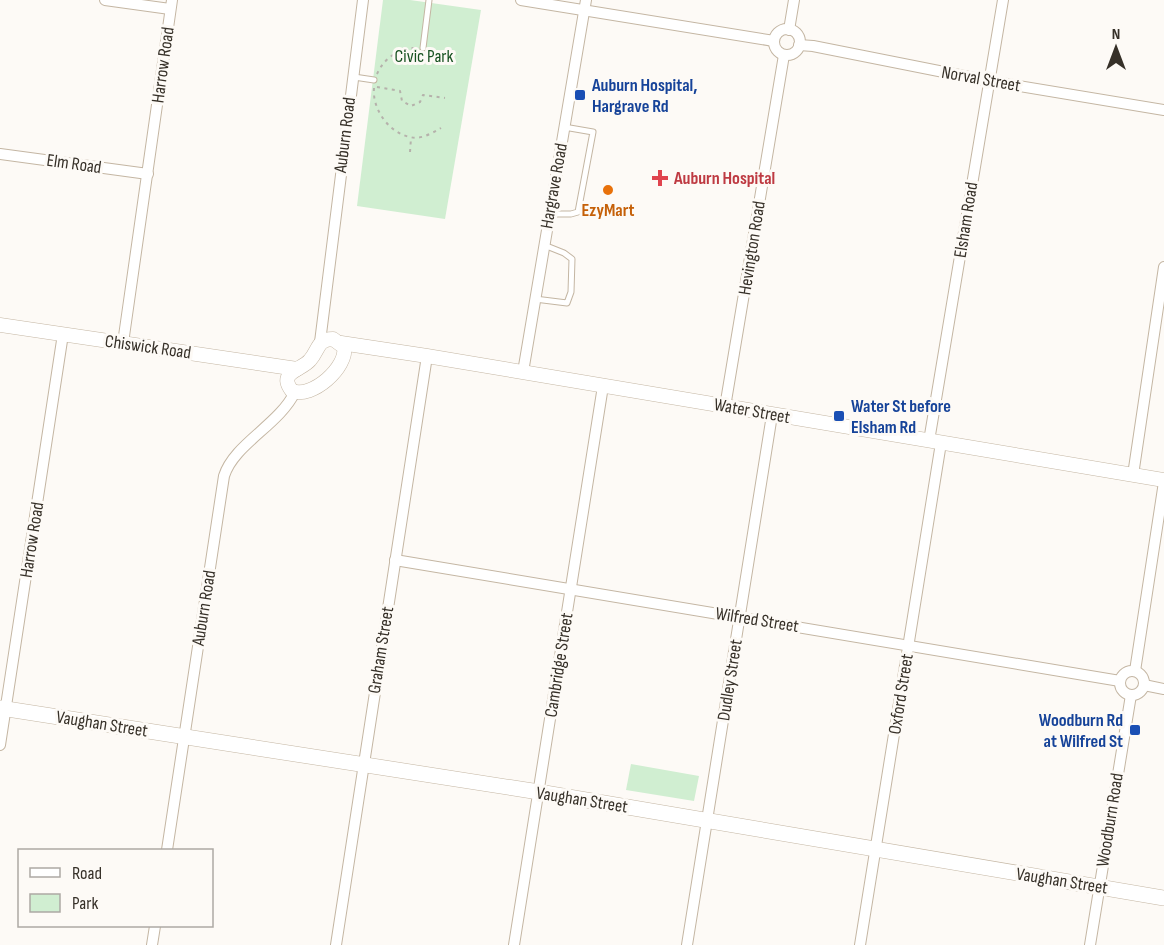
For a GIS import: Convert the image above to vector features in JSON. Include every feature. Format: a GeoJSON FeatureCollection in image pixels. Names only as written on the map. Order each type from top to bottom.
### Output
{"type":"FeatureCollection","features":[{"type":"Feature","properties":{"kind":"main road","name":"Vaughan Street"},"geometry":{"type":"LineString","coordinates":[[3,708],[538,792],[1164,898]]}},
{"type":"Feature","properties":{"kind":"street"},"geometry":{"type":"LineString","coordinates":[[105,0],[171,5]]}},
{"type":"Feature","properties":{"kind":"street","name":"Auburn Road"},"geometry":{"type":"LineString","coordinates":[[320,342],[363,0]]}},
{"type":"Feature","properties":{"kind":"street"},"geometry":{"type":"LineString","coordinates":[[521,0],[585,5],[774,40]]}},
{"type":"Feature","properties":{"kind":"street"},"geometry":{"type":"LineString","coordinates":[[789,30],[794,0]]}},
{"type":"Feature","properties":{"kind":"street","name":"Elsham Road"},"geometry":{"type":"LineString","coordinates":[[935,442],[1003,0]]}},
{"type":"Feature","properties":{"kind":"street","name":"Harrow Road"},"geometry":{"type":"LineString","coordinates":[[123,343],[171,5]]}},
{"type":"Feature","properties":{"kind":"street","name":"Hargrave Road"},"geometry":{"type":"LineString","coordinates":[[523,372],[585,5]]}},
{"type":"Feature","properties":{"kind":"street"},"geometry":{"type":"LineString","coordinates":[[789,30],[797,35],[799,45],[795,52],[784,55],[777,51],[774,40],[781,31],[789,30]]}},
{"type":"Feature","properties":{"kind":"street","name":"Norval Street"},"geometry":{"type":"LineString","coordinates":[[799,45],[989,81],[1164,110]]}},
{"type":"Feature","properties":{"kind":"street","name":"Hevington Road"},"geometry":{"type":"LineString","coordinates":[[725,407],[784,55]]}},
{"type":"Feature","properties":{"kind":"street","name":"Elm Road"},"geometry":{"type":"LineString","coordinates":[[0,153],[148,174]]}},
{"type":"Feature","properties":{"kind":"street"},"geometry":{"type":"LineString","coordinates":[[1133,474],[1164,267]]}},
{"type":"Feature","properties":{"kind":"street","name":"Chiswick Road"},"geometry":{"type":"LineString","coordinates":[[0,325],[297,369]]}},
{"type":"Feature","properties":{"kind":"street","name":"Harrow Road"},"geometry":{"type":"LineString","coordinates":[[0,746],[3,708],[63,334]]}},
{"type":"Feature","properties":{"kind":"street","name":"Water Street"},"geometry":{"type":"LineString","coordinates":[[320,342],[333,339],[341,343],[1164,481]]}},
{"type":"Feature","properties":{"kind":"street"},"geometry":{"type":"LineString","coordinates":[[320,342],[311,359],[292,371],[288,379],[289,388],[305,393],[314,389],[339,368],[345,352],[341,343]]}},
{"type":"Feature","properties":{"kind":"street","name":"Graham Street"},"geometry":{"type":"LineString","coordinates":[[336,945],[427,356]]}},
{"type":"Feature","properties":{"kind":"street","name":"Cambridge Street"},"geometry":{"type":"LineString","coordinates":[[514,945],[603,386]]}},
{"type":"Feature","properties":{"kind":"street","name":"Auburn Road"},"geometry":{"type":"LineString","coordinates":[[167,849],[226,470],[239,453],[290,404],[296,392]]}},
{"type":"Feature","properties":{"kind":"street","name":"Dudley Street"},"geometry":{"type":"LineString","coordinates":[[687,945],[772,415]]}},
{"type":"Feature","properties":{"kind":"street","name":"Oxford Street"},"geometry":{"type":"LineString","coordinates":[[860,945],[909,645],[935,442]]}},
{"type":"Feature","properties":{"kind":"street"},"geometry":{"type":"LineString","coordinates":[[1135,671],[1164,481]]}},
{"type":"Feature","properties":{"kind":"street","name":"Wilfred Street"},"geometry":{"type":"LineString","coordinates":[[394,560],[1120,681]]}},
{"type":"Feature","properties":{"kind":"street"},"geometry":{"type":"LineString","coordinates":[[1135,671],[1143,676],[1144,685],[1139,694],[1131,695],[1122,690],[1120,681],[1125,673],[1135,671]]}},
{"type":"Feature","properties":{"kind":"street"},"geometry":{"type":"LineString","coordinates":[[1144,685],[1164,689]]}},
{"type":"Feature","properties":{"kind":"street","name":"Woodburn Road"},"geometry":{"type":"LineString","coordinates":[[1090,945],[1131,695]]}},
{"type":"Feature","properties":{"kind":"street"},"geometry":{"type":"LineString","coordinates":[[152,945],[155,927]]}},
{"type":"Feature","properties":{"kind":"lane"},"geometry":{"type":"LineString","coordinates":[[423,48],[429,0]]}},
{"type":"Feature","properties":{"kind":"lane"},"geometry":{"type":"LineString","coordinates":[[352,77],[374,80]]}},
{"type":"Feature","properties":{"kind":"lane"},"geometry":{"type":"LineString","coordinates":[[550,214],[578,212],[593,132],[564,127]]}},
{"type":"Feature","properties":{"kind":"lane"},"geometry":{"type":"LineString","coordinates":[[535,299],[567,303],[571,292],[572,258],[544,245]]}},
{"type":"Feature","properties":{"kind":"path"},"geometry":{"type":"LineString","coordinates":[[441,128],[428,136],[411,138],[397,131],[385,121],[377,109],[373,94],[374,80],[388,58],[398,51],[410,48],[423,48],[437,52],[449,62]]}},
{"type":"Feature","properties":{"kind":"path"},"geometry":{"type":"LineString","coordinates":[[374,87],[400,91],[402,101],[411,106],[420,102],[423,95],[445,98]]}},
{"type":"Feature","properties":{"kind":"path"},"geometry":{"type":"LineString","coordinates":[[410,152],[411,138]]}},
{"type":"Feature","properties":{"kind":"green space","name":"Civic Park"},"geometry":{"type":"Polygon","coordinates":[[[383,0],[410,0],[481,10],[445,219],[357,206],[383,0]]]}},
{"type":"Feature","properties":{"kind":"green space"},"geometry":{"type":"Polygon","coordinates":[[[631,764],[699,776],[694,801],[626,790],[631,764]]]}},
{"type":"Feature","properties":{"kind":"place","name":"Auburn Hospital, Hargrave Rd"},"geometry":{"type":"Point","coordinates":[580,95]}},
{"type":"Feature","properties":{"kind":"place","name":"Auburn Hospital"},"geometry":{"type":"Point","coordinates":[660,178]}},
{"type":"Feature","properties":{"kind":"place","name":"EzyMart"},"geometry":{"type":"Point","coordinates":[608,190]}},
{"type":"Feature","properties":{"kind":"place","name":"Water St before Elsham Rd"},"geometry":{"type":"Point","coordinates":[839,416]}},
{"type":"Feature","properties":{"kind":"place","name":"Woodburn Rd at Wilfred St"},"geometry":{"type":"Point","coordinates":[1135,730]}}]}
